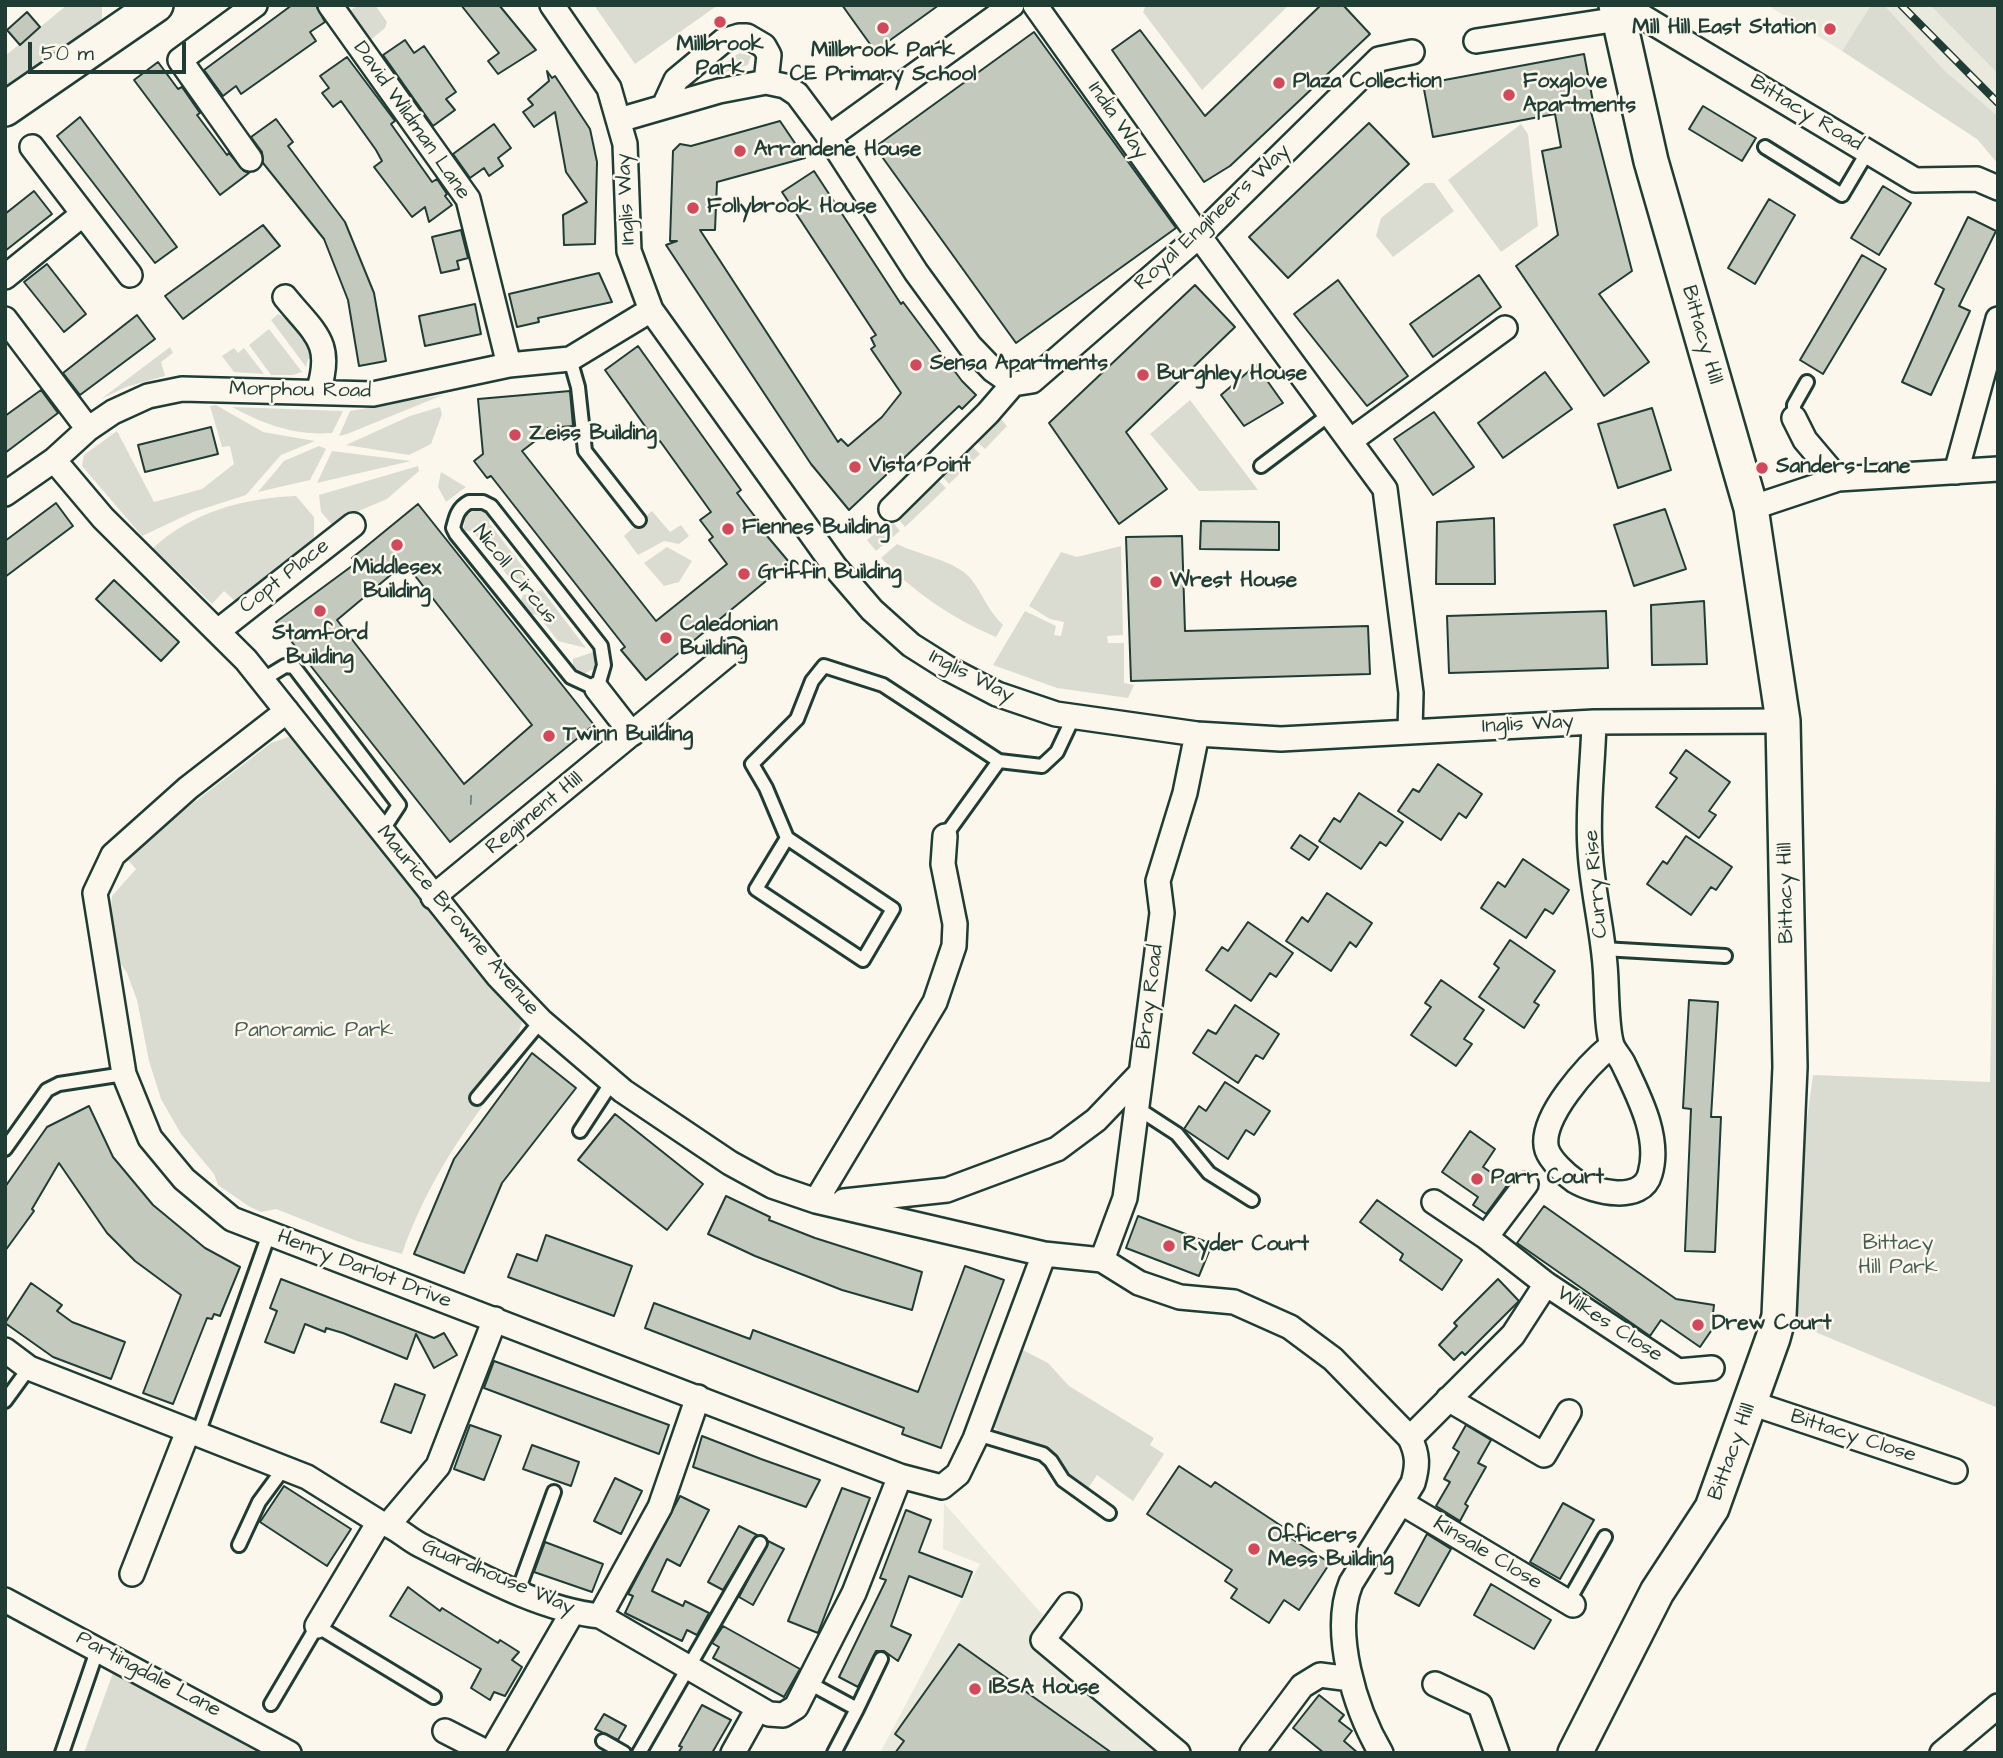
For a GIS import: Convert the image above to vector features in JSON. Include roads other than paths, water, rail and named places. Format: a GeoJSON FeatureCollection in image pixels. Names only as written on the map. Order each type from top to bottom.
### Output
{"type":"FeatureCollection","features":[{"type":"Feature","properties":{"kind":"main road"},"geometry":{"type":"LineString","coordinates":[[5,109],[149,7]]}},
{"type":"Feature","properties":{"kind":"main road","name":"Bittacy Hill"},"geometry":{"type":"LineString","coordinates":[[1575,1753],[1657,1592],[1712,1508],[1751,1403],[1779,1316],[1790,1067],[1783,721],[1751,508],[1651,161],[1619,10]]}},
{"type":"Feature","properties":{"kind":"street"},"geometry":{"type":"LineString","coordinates":[[250,159],[180,60],[255,5]]}},
{"type":"Feature","properties":{"kind":"street","name":"David Wildman Lane"},"geometry":{"type":"LineString","coordinates":[[330,5],[468,199],[509,365]]}},
{"type":"Feature","properties":{"kind":"street","name":"Inglis Way"},"geometry":{"type":"LineString","coordinates":[[552,5],[609,89],[619,120],[627,171],[629,251],[651,310],[835,567],[872,610],[911,645],[949,669],[997,694],[1074,716],[1197,734],[1281,738],[1594,722],[1783,721]]}},
{"type":"Feature","properties":{"kind":"street"},"geometry":{"type":"LineString","coordinates":[[829,136],[1012,5]]}},
{"type":"Feature","properties":{"kind":"street","name":"India Way"},"geometry":{"type":"LineString","coordinates":[[1035,5],[1199,236],[1385,489],[1411,693],[1410,730]]}},
{"type":"Feature","properties":{"kind":"street"},"geometry":{"type":"LineString","coordinates":[[1476,41],[1619,10]]}},
{"type":"Feature","properties":{"kind":"street","name":"Bittacy Road"},"geometry":{"type":"LineString","coordinates":[[1619,10],[1915,180],[1977,179],[1998,188]]}},
{"type":"Feature","properties":{"kind":"street"},"geometry":{"type":"LineString","coordinates":[[664,106],[676,80],[723,41],[739,36],[747,36],[764,46],[769,55],[766,82]]}},
{"type":"Feature","properties":{"kind":"street","name":"Royal Engineers Way"},"geometry":{"type":"LineString","coordinates":[[891,509],[989,413],[1013,384],[1032,381],[1199,236],[1379,59],[1412,52]]}},
{"type":"Feature","properties":{"kind":"street"},"geometry":{"type":"LineString","coordinates":[[619,120],[664,106],[766,82],[785,86],[797,94],[829,136],[916,272],[970,346],[993,370],[1013,384]]}},
{"type":"Feature","properties":{"kind":"street"},"geometry":{"type":"LineString","coordinates":[[32,147],[130,275]]}},
{"type":"Feature","properties":{"kind":"street"},"geometry":{"type":"LineString","coordinates":[[5,277],[83,214]]}},
{"type":"Feature","properties":{"kind":"street"},"geometry":{"type":"LineString","coordinates":[[285,298],[324,346],[325,364],[318,392]]}},
{"type":"Feature","properties":{"kind":"street","name":"Morphou Road"},"geometry":{"type":"LineString","coordinates":[[5,494],[54,460],[88,429],[113,412],[148,396],[182,389],[373,394],[509,365],[570,359],[651,310]]}},
{"type":"Feature","properties":{"kind":"street"},"geometry":{"type":"LineString","coordinates":[[5,319],[88,429]]}},
{"type":"Feature","properties":{"kind":"street"},"geometry":{"type":"LineString","coordinates":[[1956,472],[1998,319]]}},
{"type":"Feature","properties":{"kind":"street"},"geometry":{"type":"LineString","coordinates":[[1350,440],[1505,328]]}},
{"type":"Feature","properties":{"kind":"street"},"geometry":{"type":"LineString","coordinates":[[1794,418],[1805,440],[1838,479]]}},
{"type":"Feature","properties":{"kind":"street","name":"Maurice Browne Avenue"},"geometry":{"type":"LineString","coordinates":[[54,460],[103,518],[218,631],[262,680],[433,897],[498,976],[541,1021],[612,1082],[730,1163],[772,1186],[816,1201]]}},
{"type":"Feature","properties":{"kind":"street"},"geometry":{"type":"LineString","coordinates":[[1751,508],[1838,479],[1998,469]]}},
{"type":"Feature","properties":{"kind":"street","name":"Copt Place"},"geometry":{"type":"LineString","coordinates":[[218,631],[354,525]]}},
{"type":"Feature","properties":{"kind":"street","name":"Regiment Hill"},"geometry":{"type":"LineString","coordinates":[[433,897],[733,650]]}},
{"type":"Feature","properties":{"kind":"street"},"geometry":{"type":"LineString","coordinates":[[597,689],[632,734]]}},
{"type":"Feature","properties":{"kind":"street","name":"Henry Darlot Drive"},"geometry":{"type":"LineString","coordinates":[[287,711],[188,788],[113,855],[95,893],[124,1074],[150,1138],[184,1179],[232,1219],[900,1476],[942,1487],[958,1474],[977,1434],[1044,1254]]}},
{"type":"Feature","properties":{"kind":"street","name":"Curry Rise"},"geometry":{"type":"LineString","coordinates":[[1594,722],[1590,849],[1612,1045],[1642,1103],[1652,1142],[1650,1176],[1639,1189],[1617,1193],[1593,1190],[1574,1180],[1559,1167],[1547,1150],[1547,1132],[1553,1115],[1590,1063],[1612,1045]]}},
{"type":"Feature","properties":{"kind":"street","name":"Bray Road"},"geometry":{"type":"LineString","coordinates":[[1102,1260],[1125,1198],[1162,912],[1158,881],[1185,793],[1197,734]]}},
{"type":"Feature","properties":{"kind":"street"},"geometry":{"type":"LineString","coordinates":[[816,1201],[935,1002],[954,946],[955,924],[943,864],[945,836]]}},
{"type":"Feature","properties":{"kind":"street"},"geometry":{"type":"LineString","coordinates":[[816,1201],[858,1200],[947,1190],[1057,1149],[1096,1121],[1141,1073]]}},
{"type":"Feature","properties":{"kind":"street"},"geometry":{"type":"LineString","coordinates":[[1486,1237],[1526,1184]]}},
{"type":"Feature","properties":{"kind":"street"},"geometry":{"type":"LineString","coordinates":[[816,1201],[1044,1254],[1102,1260],[1139,1283],[1180,1297],[1234,1303],[1290,1327],[1333,1359],[1410,1438],[1417,1453],[1418,1466],[1413,1483],[1402,1503],[1355,1561],[1345,1598],[1344,1625],[1351,1679],[1381,1753]]}},
{"type":"Feature","properties":{"kind":"street","name":"Wilkes Close"},"geometry":{"type":"LineString","coordinates":[[1434,1202],[1486,1237],[1546,1284],[1678,1371],[1712,1368]]}},
{"type":"Feature","properties":{"kind":"street","name":"Wilkes Close"},"geometry":{"type":"LineString","coordinates":[[1410,1438],[1513,1335],[1546,1284]]}},
{"type":"Feature","properties":{"kind":"street"},"geometry":{"type":"LineString","coordinates":[[317,1626],[384,1523],[438,1466],[495,1319]]}},
{"type":"Feature","properties":{"kind":"street","name":"Guardhouse Way"},"geometry":{"type":"LineString","coordinates":[[5,1350],[29,1368],[307,1477],[407,1539],[518,1591],[572,1613],[600,1616],[757,1710]]}},
{"type":"Feature","properties":{"kind":"street"},"geometry":{"type":"LineString","coordinates":[[600,1616],[660,1507],[698,1397]]}},
{"type":"Feature","properties":{"kind":"street"},"geometry":{"type":"LineString","coordinates":[[1448,1399],[1544,1455],[1569,1412]]}},
{"type":"Feature","properties":{"kind":"street","name":"Bittacy Close"},"geometry":{"type":"LineString","coordinates":[[1751,1403],[1955,1471]]}},
{"type":"Feature","properties":{"kind":"street"},"geometry":{"type":"LineString","coordinates":[[132,1574],[193,1433]]}},
{"type":"Feature","properties":{"kind":"street"},"geometry":{"type":"LineString","coordinates":[[733,1753],[757,1710],[783,1715],[796,1707],[853,1594],[900,1476]]}},
{"type":"Feature","properties":{"kind":"street","name":"Kinsale Close"},"geometry":{"type":"LineString","coordinates":[[1402,1503],[1570,1603]]}},
{"type":"Feature","properties":{"kind":"street","name":"Partingdale Lane"},"geometry":{"type":"LineString","coordinates":[[5,1600],[289,1753]]}},
{"type":"Feature","properties":{"kind":"street"},"geometry":{"type":"LineString","coordinates":[[1069,1605],[1043,1640],[1178,1753]]}},
{"type":"Feature","properties":{"kind":"street"},"geometry":{"type":"LineString","coordinates":[[445,1731],[489,1753],[572,1613]]}},
{"type":"Feature","properties":{"kind":"street"},"geometry":{"type":"LineString","coordinates":[[1252,1753],[1302,1686],[1320,1675],[1351,1679]]}},
{"type":"Feature","properties":{"kind":"street"},"geometry":{"type":"LineString","coordinates":[[1435,1684],[1480,1705],[1497,1753]]}},
{"type":"Feature","properties":{"kind":"street"},"geometry":{"type":"LineString","coordinates":[[1942,1753],[1998,1706]]}},
{"type":"Feature","properties":{"kind":"lane"},"geometry":{"type":"LineString","coordinates":[[1765,147],[1842,195],[1868,151]]}},
{"type":"Feature","properties":{"kind":"lane"},"geometry":{"type":"LineString","coordinates":[[570,359],[578,387],[585,451],[639,520]]}},
{"type":"Feature","properties":{"kind":"lane"},"geometry":{"type":"LineString","coordinates":[[1794,418],[1794,405],[1807,382]]}},
{"type":"Feature","properties":{"kind":"lane"},"geometry":{"type":"LineString","coordinates":[[1261,466],[1330,414]]}},
{"type":"Feature","properties":{"kind":"lane","name":"Nicoll Circus"},"geometry":{"type":"LineString","coordinates":[[474,502],[491,506],[601,646],[604,665],[597,689],[570,677],[456,534],[453,528],[460,507],[474,502]]}},
{"type":"Feature","properties":{"kind":"lane"},"geometry":{"type":"LineString","coordinates":[[262,680],[285,666],[294,667],[398,805],[397,812],[382,831]]}},
{"type":"Feature","properties":{"kind":"lane"},"geometry":{"type":"LineString","coordinates":[[787,838],[756,889],[863,960],[893,909],[787,838],[766,788],[752,764],[797,719],[812,681],[824,666],[883,685],[999,761],[1042,765],[1057,752],[1074,716]]}},
{"type":"Feature","properties":{"kind":"lane"},"geometry":{"type":"LineString","coordinates":[[945,836],[999,761]]}},
{"type":"Feature","properties":{"kind":"lane"},"geometry":{"type":"LineString","coordinates":[[1603,949],[1725,956]]}},
{"type":"Feature","properties":{"kind":"lane"},"geometry":{"type":"LineString","coordinates":[[477,1098],[541,1021]]}},
{"type":"Feature","properties":{"kind":"lane"},"geometry":{"type":"LineString","coordinates":[[5,1149],[11,1130],[47,1090],[59,1084],[124,1074]]}},
{"type":"Feature","properties":{"kind":"lane"},"geometry":{"type":"LineString","coordinates":[[580,1130],[612,1082]]}},
{"type":"Feature","properties":{"kind":"lane"},"geometry":{"type":"LineString","coordinates":[[1136,1108],[1177,1134],[1209,1173],[1252,1200]]}},
{"type":"Feature","properties":{"kind":"lane"},"geometry":{"type":"LineString","coordinates":[[193,1433],[269,1234]]}},
{"type":"Feature","properties":{"kind":"lane"},"geometry":{"type":"LineString","coordinates":[[5,1401],[29,1368]]}},
{"type":"Feature","properties":{"kind":"lane"},"geometry":{"type":"LineString","coordinates":[[977,1434],[1043,1454],[1063,1480],[1110,1513]]}},
{"type":"Feature","properties":{"kind":"lane"},"geometry":{"type":"LineString","coordinates":[[240,1545],[259,1503],[284,1468]]}},
{"type":"Feature","properties":{"kind":"lane"},"geometry":{"type":"LineString","coordinates":[[518,1591],[554,1492]]}},
{"type":"Feature","properties":{"kind":"lane"},"geometry":{"type":"LineString","coordinates":[[1570,1603],[1605,1538]]}},
{"type":"Feature","properties":{"kind":"lane"},"geometry":{"type":"LineString","coordinates":[[639,1753],[760,1543]]}},
{"type":"Feature","properties":{"kind":"lane"},"geometry":{"type":"LineString","coordinates":[[271,1704],[317,1626],[434,1697]]}},
{"type":"Feature","properties":{"kind":"lane"},"geometry":{"type":"LineString","coordinates":[[62,1753],[98,1648]]}},
{"type":"Feature","properties":{"kind":"lane"},"geometry":{"type":"LineString","coordinates":[[834,1753],[881,1659]]}},
{"type":"Feature","properties":{"kind":"lane"},"geometry":{"type":"LineString","coordinates":[[809,1683],[857,1709]]}},
{"type":"Feature","properties":{"kind":"lane"},"geometry":{"type":"LineString","coordinates":[[603,1741],[624,1753]]}},
{"type":"Feature","properties":{"kind":"railway"},"geometry":{"type":"LineString","coordinates":[[1901,5],[1998,103]]}},
{"type":"Feature","properties":{"kind":"place","name":"Millbrook Park"},"geometry":{"type":"Point","coordinates":[720,22]}},
{"type":"Feature","properties":{"kind":"place","name":"Millbrook Park CE Primary School"},"geometry":{"type":"Point","coordinates":[883,28]}},
{"type":"Feature","properties":{"kind":"place","name":"Mill Hill East Station"},"geometry":{"type":"Point","coordinates":[1830,29]}},
{"type":"Feature","properties":{"kind":"place","name":"Plaza Collection"},"geometry":{"type":"Point","coordinates":[1279,83]}},
{"type":"Feature","properties":{"kind":"place","name":"Foxglove Apartments"},"geometry":{"type":"Point","coordinates":[1509,95]}},
{"type":"Feature","properties":{"kind":"place","name":"Arrandene House"},"geometry":{"type":"Point","coordinates":[740,151]}},
{"type":"Feature","properties":{"kind":"place","name":"Follybrook House"},"geometry":{"type":"Point","coordinates":[693,208]}},
{"type":"Feature","properties":{"kind":"place","name":"Sensa Apartments"},"geometry":{"type":"Point","coordinates":[916,365]}},
{"type":"Feature","properties":{"kind":"place","name":"Burghley House"},"geometry":{"type":"Point","coordinates":[1143,375]}},
{"type":"Feature","properties":{"kind":"place","name":"Zeiss Building"},"geometry":{"type":"Point","coordinates":[515,435]}},
{"type":"Feature","properties":{"kind":"place","name":"Vista Point"},"geometry":{"type":"Point","coordinates":[855,467]}},
{"type":"Feature","properties":{"kind":"place","name":"Sanders Lane"},"geometry":{"type":"Point","coordinates":[1762,468]}},
{"type":"Feature","properties":{"kind":"place","name":"Fiennes Building"},"geometry":{"type":"Point","coordinates":[728,529]}},
{"type":"Feature","properties":{"kind":"place","name":"Middlesex Building"},"geometry":{"type":"Point","coordinates":[397,545]}},
{"type":"Feature","properties":{"kind":"place","name":"Griffin Building"},"geometry":{"type":"Point","coordinates":[744,574]}},
{"type":"Feature","properties":{"kind":"place","name":"Wrest House"},"geometry":{"type":"Point","coordinates":[1156,582]}},
{"type":"Feature","properties":{"kind":"place","name":"Stamford Building"},"geometry":{"type":"Point","coordinates":[320,611]}},
{"type":"Feature","properties":{"kind":"place","name":"Caledonian Building"},"geometry":{"type":"Point","coordinates":[666,638]}},
{"type":"Feature","properties":{"kind":"place","name":"Twinn Building"},"geometry":{"type":"Point","coordinates":[549,736]}},
{"type":"Feature","properties":{"kind":"place","name":"Parr Court"},"geometry":{"type":"Point","coordinates":[1477,1179]}},
{"type":"Feature","properties":{"kind":"place","name":"Ryder Court"},"geometry":{"type":"Point","coordinates":[1169,1246]}},
{"type":"Feature","properties":{"kind":"place","name":"Drew Court"},"geometry":{"type":"Point","coordinates":[1698,1325]}},
{"type":"Feature","properties":{"kind":"place","name":"Officers Mess Building"},"geometry":{"type":"Point","coordinates":[1254,1549]}},
{"type":"Feature","properties":{"kind":"place","name":"IBSA House"},"geometry":{"type":"Point","coordinates":[975,1689]}},
{"type":"Feature","properties":{"kind":"park label","name":"Panoramic Park"},"geometry":{"type":"Point","coordinates":[314,1032]}},
{"type":"Feature","properties":{"kind":"park label","name":"Bittacy Hill Park"},"geometry":{"type":"Point","coordinates":[1898,1257]}}]}
